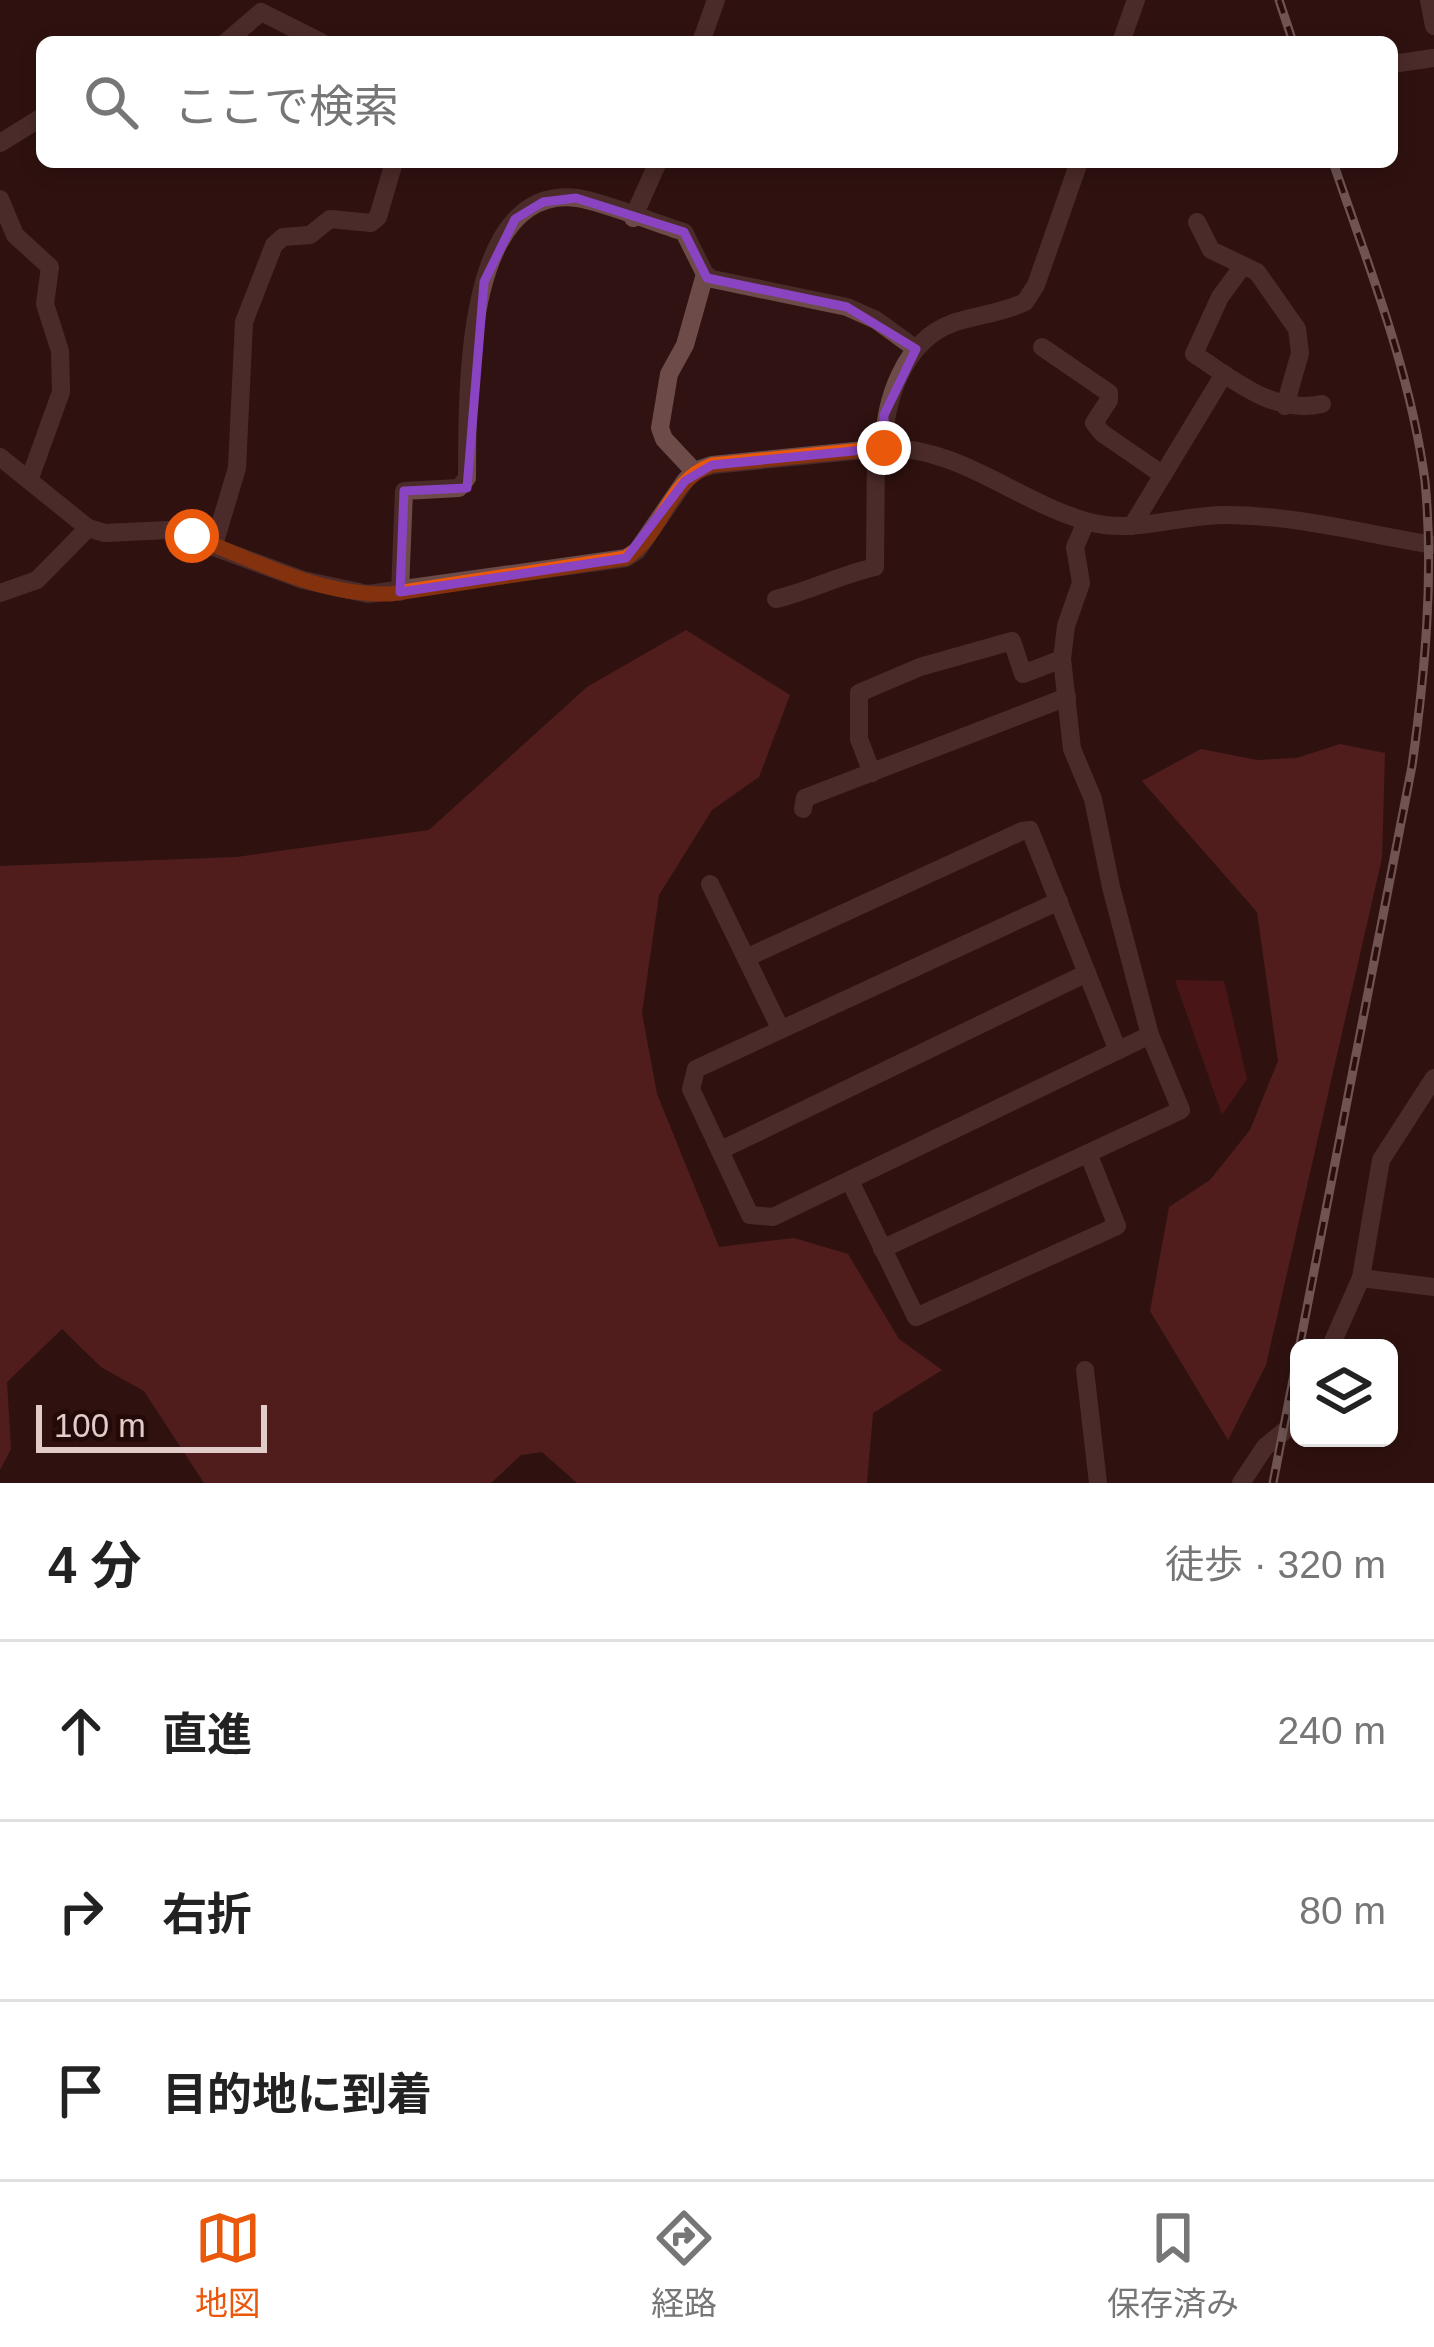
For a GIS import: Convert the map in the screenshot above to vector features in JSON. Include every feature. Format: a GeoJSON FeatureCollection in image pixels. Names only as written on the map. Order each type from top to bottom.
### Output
{"type":"FeatureCollection","features":[{"type":"Feature","properties":{"kind":"street"},"geometry":{"type":"LineString","coordinates":[[284,22],[292,0]]}},
{"type":"Feature","properties":{"kind":"street"},"geometry":{"type":"LineString","coordinates":[[703,36],[716,0]]}},
{"type":"Feature","properties":{"kind":"street"},"geometry":{"type":"LineString","coordinates":[[1123,36],[1136,0]]}},
{"type":"Feature","properties":{"kind":"street"},"geometry":{"type":"LineString","coordinates":[[1430,0],[1434,26]]}},
{"type":"Feature","properties":{"kind":"street"},"geometry":{"type":"LineString","coordinates":[[233,36],[261,12],[310,36]]}},
{"type":"Feature","properties":{"kind":"street"},"geometry":{"type":"LineString","coordinates":[[1398,63],[1434,58]]}},
{"type":"Feature","properties":{"kind":"street"},"geometry":{"type":"LineString","coordinates":[[0,143],[36,121]]}},
{"type":"Feature","properties":{"kind":"street"},"geometry":{"type":"LineString","coordinates":[[214,545],[237,468],[244,322],[274,245],[283,237],[310,235],[330,219],[371,223],[378,217],[392,168]]}},
{"type":"Feature","properties":{"kind":"street"},"geometry":{"type":"LineString","coordinates":[[632,218],[655,168]]}},
{"type":"Feature","properties":{"kind":"street"},"geometry":{"type":"LineString","coordinates":[[776,599],[875,567],[884,415],[916,349],[941,328],[1025,302],[1036,285],[1077,168]]}},
{"type":"Feature","properties":{"kind":"street"},"geometry":{"type":"LineString","coordinates":[[400,592],[404,491],[459,488],[467,478],[472,346],[493,251],[525,208],[576,198],[683,232],[712,280],[847,307],[876,320],[916,349]]}},
{"type":"Feature","properties":{"kind":"street"},"geometry":{"type":"LineString","coordinates":[[0,200],[15,235],[50,267],[45,304],[60,351],[61,392],[30,478]]}},
{"type":"Feature","properties":{"kind":"street"},"geometry":{"type":"LineString","coordinates":[[1197,222],[1211,250],[1264,279],[1297,329],[1300,353],[1286,406]]}},
{"type":"Feature","properties":{"kind":"street"},"geometry":{"type":"LineString","coordinates":[[1242,267],[1220,297],[1194,354],[1266,400],[1304,408],[1322,404]]}},
{"type":"Feature","properties":{"kind":"street"},"geometry":{"type":"LineString","coordinates":[[694,471],[664,440],[660,428],[669,374],[685,345],[705,274]]}},
{"type":"Feature","properties":{"kind":"street"},"geometry":{"type":"LineString","coordinates":[[1042,347],[1109,393],[1094,424],[1162,475]]}},
{"type":"Feature","properties":{"kind":"street"},"geometry":{"type":"LineString","coordinates":[[1132,526],[1225,374]]}},
{"type":"Feature","properties":{"kind":"street"},"geometry":{"type":"LineString","coordinates":[[0,457],[88,528],[105,533],[169,530],[303,580],[368,594],[626,558],[651,533],[694,471],[712,465],[880,448],[910,447],[940,457],[1086,522],[1132,526],[1221,515],[1273,517],[1434,544]]}},
{"type":"Feature","properties":{"kind":"street"},"geometry":{"type":"LineString","coordinates":[[882,1249],[1181,1110],[1150,1035],[1093,799],[1072,749],[1062,659],[1066,626],[1081,583],[1076,548],[1086,522]]}},
{"type":"Feature","properties":{"kind":"street"},"geometry":{"type":"LineString","coordinates":[[0,593],[37,580],[88,528]]}},
{"type":"Feature","properties":{"kind":"street"},"geometry":{"type":"LineString","coordinates":[[872,773],[859,739],[860,693],[920,667],[1012,641],[1022,674],[1062,659]]}},
{"type":"Feature","properties":{"kind":"street"},"geometry":{"type":"LineString","coordinates":[[803,809],[806,797],[1066,697]]}},
{"type":"Feature","properties":{"kind":"street"},"geometry":{"type":"LineString","coordinates":[[746,958],[1030,830],[1118,1051]]}},
{"type":"Feature","properties":{"kind":"street"},"geometry":{"type":"LineString","coordinates":[[710,884],[780,1028]]}},
{"type":"Feature","properties":{"kind":"street"},"geometry":{"type":"LineString","coordinates":[[1059,901],[696,1069],[691,1089],[750,1215],[773,1217],[1150,1035]]}},
{"type":"Feature","properties":{"kind":"street"},"geometry":{"type":"LineString","coordinates":[[721,1150],[1088,973]]}},
{"type":"Feature","properties":{"kind":"street"},"geometry":{"type":"LineString","coordinates":[[1334,1339],[1361,1277],[1381,1160],[1434,1078]]}},
{"type":"Feature","properties":{"kind":"street"},"geometry":{"type":"LineString","coordinates":[[850,1181],[916,1317],[1117,1226],[1088,1153]]}},
{"type":"Feature","properties":{"kind":"street"},"geometry":{"type":"LineString","coordinates":[[1361,1277],[1434,1287]]}},
{"type":"Feature","properties":{"kind":"street"},"geometry":{"type":"LineString","coordinates":[[1085,1370],[1098,1483]]}},
{"type":"Feature","properties":{"kind":"street"},"geometry":{"type":"LineString","coordinates":[[1241,1483],[1265,1447],[1290,1426]]}},
{"type":"Feature","properties":{"kind":"highlighted area"},"geometry":{"type":"Polygon","coordinates":[[[576,198],[684,232],[707,278],[847,307],[916,349],[884,415],[884,448],[712,465],[685,481],[626,558],[400,592],[404,491],[467,488],[484,282],[515,219],[543,202],[576,198]]]}},
{"type":"Feature","properties":{"kind":"shaded area"},"geometry":{"type":"Polygon","coordinates":[[[686,630],[790,695],[759,777],[712,810],[659,895],[642,1013],[657,1094],[719,1247],[794,1238],[848,1254],[899,1339],[942,1370],[873,1413],[867,1483],[577,1483],[542,1452],[521,1455],[491,1483],[204,1483],[144,1391],[101,1367],[62,1329],[7,1382],[11,1449],[0,1470],[0,866],[237,857],[429,830],[587,687],[686,630]]]}},
{"type":"Feature","properties":{"kind":"shaded area"},"geometry":{"type":"Polygon","coordinates":[[[1340,744],[1385,753],[1382,858],[1266,1365],[1228,1440],[1150,1311],[1169,1207],[1210,1180],[1250,1130],[1278,1061],[1257,912],[1142,781],[1201,749],[1257,760],[1297,758],[1340,744]]]}},
{"type":"Feature","properties":{"kind":"shaded area"},"geometry":{"type":"Polygon","coordinates":[[[1175,980],[1224,981],[1247,1079],[1222,1115],[1175,980]]]}},
{"type":"Feature","properties":{"kind":"railway"},"geometry":{"type":"LineString","coordinates":[[1279,0],[1291,36]]}},
{"type":"Feature","properties":{"kind":"railway"},"geometry":{"type":"LineString","coordinates":[[1273,1483],[1412,766],[1427,624],[1428,516],[1418,440],[1387,319],[1335,168]]}},
{"type":"Feature","properties":{"kind":"route"},"geometry":{"type":"LineString","coordinates":[[192,536],[303,580],[390,594],[626,558],[637,551],[694,471],[712,465],[884,448]]}}]}
